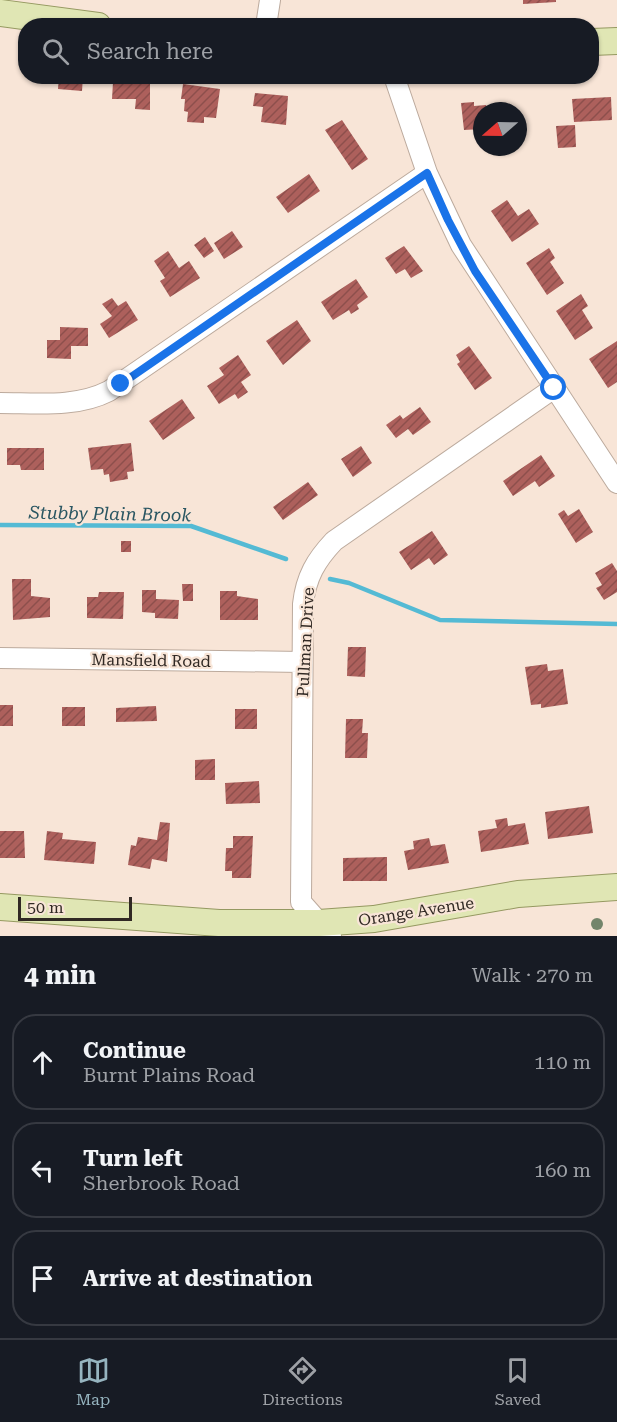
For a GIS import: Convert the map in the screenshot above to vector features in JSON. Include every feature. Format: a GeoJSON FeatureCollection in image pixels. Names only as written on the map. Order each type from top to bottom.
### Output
{"type":"FeatureCollection","features":[{"type":"Feature","properties":{"kind":"main road"},"geometry":{"type":"LineString","coordinates":[[0,14],[33,18]]}},
{"type":"Feature","properties":{"kind":"main road"},"geometry":{"type":"LineString","coordinates":[[599,42],[617,41]]}},
{"type":"Feature","properties":{"kind":"main road","name":"Orange Avenue"},"geometry":{"type":"LineString","coordinates":[[0,907],[325,930],[374,919],[518,894],[617,887]]}},
{"type":"Feature","properties":{"kind":"street"},"geometry":{"type":"LineString","coordinates":[[267,18],[270,0]]}},
{"type":"Feature","properties":{"kind":"street"},"geometry":{"type":"LineString","coordinates":[[397,84],[427,173],[448,220],[475,271],[617,483]]}},
{"type":"Feature","properties":{"kind":"street"},"geometry":{"type":"LineString","coordinates":[[0,403],[68,403],[97,397],[109,391],[427,173]]}},
{"type":"Feature","properties":{"kind":"street","name":"Pullman Drive"},"geometry":{"type":"LineString","coordinates":[[325,930],[301,902],[302,662],[305,590],[313,566],[334,541],[554,388]]}},
{"type":"Feature","properties":{"kind":"street","name":"Mansfield Road"},"geometry":{"type":"LineString","coordinates":[[0,658],[302,662]]}},
{"type":"Feature","properties":{"kind":"building"},"geometry":{"type":"Polygon","coordinates":[[[523,0],[556,0],[556,2],[523,4],[523,0]]]}},
{"type":"Feature","properties":{"kind":"building"},"geometry":{"type":"Polygon","coordinates":[[[58,84],[82,84],[82,91],[58,89],[58,84]]]}},
{"type":"Feature","properties":{"kind":"building"},"geometry":{"type":"Polygon","coordinates":[[[113,84],[150,84],[150,110],[135,109],[136,99],[112,99],[113,84]]]}},
{"type":"Feature","properties":{"kind":"building"},"geometry":{"type":"Polygon","coordinates":[[[183,84],[220,89],[216,118],[204,117],[204,123],[187,122],[188,112],[184,111],[185,99],[181,99],[183,84]]]}},
{"type":"Feature","properties":{"kind":"building"},"geometry":{"type":"Polygon","coordinates":[[[255,93],[288,96],[286,125],[261,122],[263,107],[253,106],[255,93]]]}},
{"type":"Feature","properties":{"kind":"building"},"geometry":{"type":"Polygon","coordinates":[[[611,97],[612,120],[574,122],[572,99],[611,97]]]}},
{"type":"Feature","properties":{"kind":"building"},"geometry":{"type":"Polygon","coordinates":[[[473,102],[473,130],[464,130],[461,103],[473,102]]]}},
{"type":"Feature","properties":{"kind":"building"},"geometry":{"type":"Polygon","coordinates":[[[342,120],[368,159],[352,170],[325,130],[342,120]]]}},
{"type":"Feature","properties":{"kind":"building"},"geometry":{"type":"Polygon","coordinates":[[[575,125],[576,147],[558,148],[556,126],[575,125]]]}},
{"type":"Feature","properties":{"kind":"building"},"geometry":{"type":"Polygon","coordinates":[[[309,174],[320,191],[288,213],[276,197],[309,174]]]}},
{"type":"Feature","properties":{"kind":"building"},"geometry":{"type":"Polygon","coordinates":[[[507,200],[518,216],[529,209],[539,224],[512,242],[491,211],[507,200]]]}},
{"type":"Feature","properties":{"kind":"building"},"geometry":{"type":"Polygon","coordinates":[[[232,231],[243,247],[224,259],[214,243],[232,231]]]}},
{"type":"Feature","properties":{"kind":"building"},"geometry":{"type":"Polygon","coordinates":[[[205,237],[214,251],[204,258],[194,245],[205,237]]]}},
{"type":"Feature","properties":{"kind":"building"},"geometry":{"type":"Polygon","coordinates":[[[404,246],[423,271],[411,278],[405,269],[396,274],[385,258],[404,246]]]}},
{"type":"Feature","properties":{"kind":"building"},"geometry":{"type":"Polygon","coordinates":[[[549,248],[555,258],[550,262],[564,283],[547,295],[526,263],[549,248]]]}},
{"type":"Feature","properties":{"kind":"building"},"geometry":{"type":"Polygon","coordinates":[[[168,251],[179,268],[189,261],[200,278],[170,297],[160,281],[165,278],[154,261],[168,251]]]}},
{"type":"Feature","properties":{"kind":"building"},"geometry":{"type":"Polygon","coordinates":[[[356,279],[368,297],[357,305],[359,309],[351,314],[349,310],[333,320],[321,302],[356,279]]]}},
{"type":"Feature","properties":{"kind":"building"},"geometry":{"type":"Polygon","coordinates":[[[581,294],[588,306],[582,310],[593,328],[575,340],[556,311],[581,294]]]}},
{"type":"Feature","properties":{"kind":"building"},"geometry":{"type":"Polygon","coordinates":[[[112,298],[118,306],[126,301],[138,320],[109,338],[100,324],[112,316],[102,304],[112,298]]]}},
{"type":"Feature","properties":{"kind":"building"},"geometry":{"type":"Polygon","coordinates":[[[297,320],[311,341],[283,365],[266,341],[297,320]]]}},
{"type":"Feature","properties":{"kind":"building"},"geometry":{"type":"Polygon","coordinates":[[[60,327],[88,328],[88,346],[71,346],[71,359],[47,358],[47,340],[60,340],[60,327]]]}},
{"type":"Feature","properties":{"kind":"building"},"geometry":{"type":"Polygon","coordinates":[[[617,341],[617,382],[608,388],[589,359],[617,341]]]}},
{"type":"Feature","properties":{"kind":"building"},"geometry":{"type":"Polygon","coordinates":[[[469,346],[492,378],[475,390],[457,364],[460,362],[456,355],[469,346]]]}},
{"type":"Feature","properties":{"kind":"building"},"geometry":{"type":"Polygon","coordinates":[[[238,355],[251,375],[241,382],[248,392],[238,399],[235,394],[219,404],[207,386],[224,375],[219,368],[238,355]]]}},
{"type":"Feature","properties":{"kind":"building"},"geometry":{"type":"Polygon","coordinates":[[[182,399],[195,418],[163,440],[149,421],[182,399]]]}},
{"type":"Feature","properties":{"kind":"building"},"geometry":{"type":"Polygon","coordinates":[[[420,407],[431,422],[413,435],[408,429],[396,438],[386,425],[400,415],[403,419],[420,407]]]}},
{"type":"Feature","properties":{"kind":"building"},"geometry":{"type":"Polygon","coordinates":[[[131,443],[134,471],[127,472],[128,479],[110,482],[109,474],[104,475],[103,469],[91,470],[88,448],[131,443]]]}},
{"type":"Feature","properties":{"kind":"building"},"geometry":{"type":"Polygon","coordinates":[[[361,446],[372,463],[353,477],[341,459],[361,446]]]}},
{"type":"Feature","properties":{"kind":"building"},"geometry":{"type":"Polygon","coordinates":[[[7,448],[44,448],[44,470],[21,470],[20,465],[7,465],[7,448]]]}},
{"type":"Feature","properties":{"kind":"building"},"geometry":{"type":"Polygon","coordinates":[[[541,455],[555,476],[539,487],[535,481],[513,496],[503,481],[541,455]]]}},
{"type":"Feature","properties":{"kind":"building"},"geometry":{"type":"Polygon","coordinates":[[[308,482],[318,495],[283,520],[273,507],[308,482]]]}},
{"type":"Feature","properties":{"kind":"building"},"geometry":{"type":"Polygon","coordinates":[[[579,509],[593,532],[576,543],[558,514],[564,510],[568,516],[579,509]]]}},
{"type":"Feature","properties":{"kind":"building"},"geometry":{"type":"Polygon","coordinates":[[[432,531],[448,555],[434,565],[429,558],[411,570],[399,552],[432,531]]]}},
{"type":"Feature","properties":{"kind":"building"},"geometry":{"type":"Polygon","coordinates":[[[121,541],[131,541],[131,552],[121,552],[121,541]]]}},
{"type":"Feature","properties":{"kind":"building"},"geometry":{"type":"Polygon","coordinates":[[[612,563],[617,571],[617,592],[604,600],[596,588],[602,585],[595,573],[612,563]]]}},
{"type":"Feature","properties":{"kind":"building"},"geometry":{"type":"Polygon","coordinates":[[[12,579],[31,579],[31,596],[50,598],[50,617],[13,620],[12,579]]]}},
{"type":"Feature","properties":{"kind":"building"},"geometry":{"type":"Polygon","coordinates":[[[182,584],[193,584],[193,601],[183,601],[182,584]]]}},
{"type":"Feature","properties":{"kind":"building"},"geometry":{"type":"Polygon","coordinates":[[[142,590],[156,590],[156,599],[179,600],[178,619],[155,618],[155,613],[142,612],[142,590]]]}},
{"type":"Feature","properties":{"kind":"building"},"geometry":{"type":"Polygon","coordinates":[[[220,591],[237,591],[237,596],[258,599],[258,620],[220,620],[220,591]]]}},
{"type":"Feature","properties":{"kind":"building"},"geometry":{"type":"Polygon","coordinates":[[[99,592],[124,592],[123,619],[87,618],[87,597],[98,597],[99,592]]]}},
{"type":"Feature","properties":{"kind":"building"},"geometry":{"type":"Polygon","coordinates":[[[348,647],[366,647],[365,677],[347,676],[348,647]]]}},
{"type":"Feature","properties":{"kind":"building"},"geometry":{"type":"Polygon","coordinates":[[[547,664],[548,671],[563,669],[568,704],[541,708],[541,704],[531,705],[525,667],[547,664]]]}},
{"type":"Feature","properties":{"kind":"building"},"geometry":{"type":"Polygon","coordinates":[[[0,705],[13,705],[13,726],[0,726],[0,705]]]}},
{"type":"Feature","properties":{"kind":"building"},"geometry":{"type":"Polygon","coordinates":[[[156,706],[157,721],[116,722],[116,708],[156,706]]]}},
{"type":"Feature","properties":{"kind":"building"},"geometry":{"type":"Polygon","coordinates":[[[62,707],[85,707],[85,726],[62,726],[62,707]]]}},
{"type":"Feature","properties":{"kind":"building"},"geometry":{"type":"Polygon","coordinates":[[[235,709],[257,709],[257,729],[235,729],[235,709]]]}},
{"type":"Feature","properties":{"kind":"building"},"geometry":{"type":"Polygon","coordinates":[[[346,719],[363,719],[362,733],[368,733],[367,758],[345,758],[346,719]]]}},
{"type":"Feature","properties":{"kind":"building"},"geometry":{"type":"Polygon","coordinates":[[[215,759],[215,780],[195,780],[195,760],[215,759]]]}},
{"type":"Feature","properties":{"kind":"building"},"geometry":{"type":"Polygon","coordinates":[[[259,781],[260,803],[226,804],[225,783],[259,781]]]}},
{"type":"Feature","properties":{"kind":"building"},"geometry":{"type":"Polygon","coordinates":[[[589,806],[593,833],[548,839],[545,812],[589,806]]]}},
{"type":"Feature","properties":{"kind":"building"},"geometry":{"type":"Polygon","coordinates":[[[507,818],[508,826],[525,823],[529,844],[481,852],[478,831],[497,828],[495,820],[507,818]]]}},
{"type":"Feature","properties":{"kind":"building"},"geometry":{"type":"Polygon","coordinates":[[[160,822],[170,823],[167,862],[152,859],[150,869],[128,865],[131,845],[136,846],[138,837],[157,840],[160,822]]]}},
{"type":"Feature","properties":{"kind":"building"},"geometry":{"type":"Polygon","coordinates":[[[0,831],[24,831],[25,858],[0,858],[0,831]]]}},
{"type":"Feature","properties":{"kind":"building"},"geometry":{"type":"Polygon","coordinates":[[[47,831],[63,833],[62,839],[96,842],[94,864],[44,860],[47,831]]]}},
{"type":"Feature","properties":{"kind":"building"},"geometry":{"type":"Polygon","coordinates":[[[233,836],[253,836],[251,878],[232,878],[232,871],[225,871],[226,848],[233,848],[233,836]]]}},
{"type":"Feature","properties":{"kind":"building"},"geometry":{"type":"Polygon","coordinates":[[[429,838],[431,846],[445,844],[449,863],[408,870],[404,851],[414,849],[413,841],[429,838]]]}},
{"type":"Feature","properties":{"kind":"building"},"geometry":{"type":"Polygon","coordinates":[[[387,857],[387,881],[343,881],[343,858],[387,857]]]}},
{"type":"Feature","properties":{"kind":"waterway","name":"Stubby Plain Brook"},"geometry":{"type":"LineString","coordinates":[[0,525],[191,526],[286,559]]}},
{"type":"Feature","properties":{"kind":"waterway","name":"Stubby Plain Brook"},"geometry":{"type":"LineString","coordinates":[[330,579],[349,583],[440,620],[617,624]]}},
{"type":"Feature","properties":{"kind":"route"},"geometry":{"type":"LineString","coordinates":[[121,384],[427,173],[448,220],[475,271],[554,388]]}}]}
